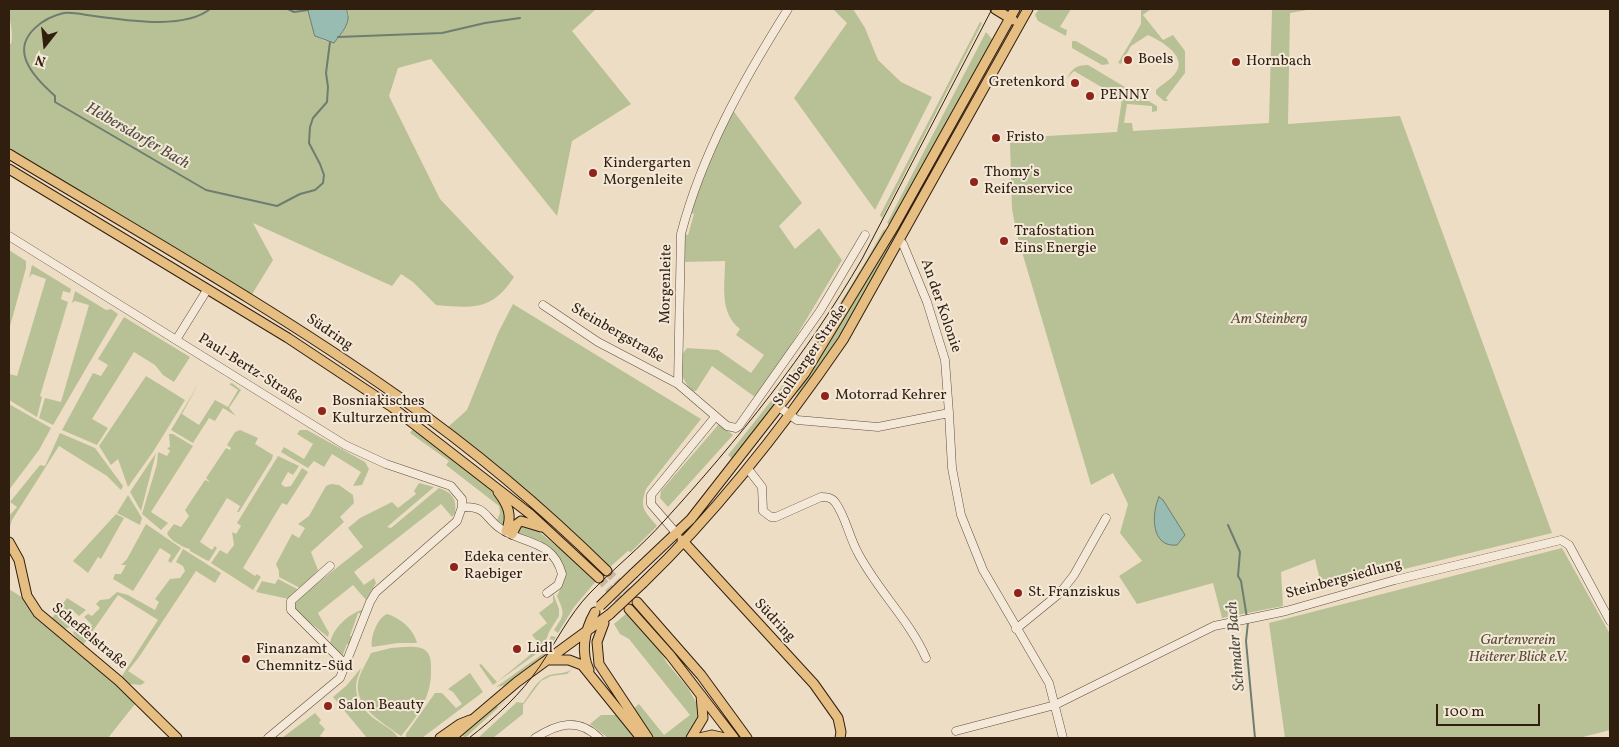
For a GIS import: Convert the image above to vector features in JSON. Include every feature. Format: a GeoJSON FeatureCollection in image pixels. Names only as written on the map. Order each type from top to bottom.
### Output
{"type":"FeatureCollection","features":[{"type":"Feature","properties":{"kind":"main road"},"geometry":{"type":"LineString","coordinates":[[995,9],[1020,24]]}},
{"type":"Feature","properties":{"kind":"main road","name":"Stollberger Straße"},"geometry":{"type":"LineString","coordinates":[[582,634],[598,609],[691,519],[805,373],[860,285],[1015,9]]}},
{"type":"Feature","properties":{"kind":"main road","name":"Stollberger Straße"},"geometry":{"type":"LineString","coordinates":[[440,738],[460,724],[470,720],[608,616],[685,543],[748,469],[843,340],[1028,9]]}},
{"type":"Feature","properties":{"kind":"main road","name":"Südring"},"geometry":{"type":"LineString","coordinates":[[9,154],[301,331],[400,397],[537,504],[608,571]]}},
{"type":"Feature","properties":{"kind":"main road","name":"Südring"},"geometry":{"type":"LineString","coordinates":[[9,169],[288,338],[392,407],[490,482],[551,533],[599,578]]}},
{"type":"Feature","properties":{"kind":"main road"},"geometry":{"type":"LineString","coordinates":[[490,482],[510,512],[509,533]]}},
{"type":"Feature","properties":{"kind":"main road"},"geometry":{"type":"LineString","coordinates":[[509,533],[521,521],[534,524],[551,533]]}},
{"type":"Feature","properties":{"kind":"main road","name":"Südring"},"geometry":{"type":"LineString","coordinates":[[676,534],[814,684],[838,718],[840,735]]}},
{"type":"Feature","properties":{"kind":"main road","name":"Scheffelstraße"},"geometry":{"type":"LineString","coordinates":[[9,542],[19,560],[27,596],[38,613],[119,681],[177,738]]}},
{"type":"Feature","properties":{"kind":"main road"},"geometry":{"type":"LineString","coordinates":[[637,602],[701,675],[748,738]]}},
{"type":"Feature","properties":{"kind":"main road"},"geometry":{"type":"LineString","coordinates":[[629,609],[700,692],[734,738]]}},
{"type":"Feature","properties":{"kind":"main road"},"geometry":{"type":"LineString","coordinates":[[596,650],[598,634],[608,616]]}},
{"type":"Feature","properties":{"kind":"main road"},"geometry":{"type":"LineString","coordinates":[[582,634],[593,640],[602,671],[629,707],[648,738]]}},
{"type":"Feature","properties":{"kind":"main road"},"geometry":{"type":"LineString","coordinates":[[582,634],[586,661],[593,676]]}},
{"type":"Feature","properties":{"kind":"main road"},"geometry":{"type":"LineString","coordinates":[[548,660],[577,662],[593,676],[641,738]]}},
{"type":"Feature","properties":{"kind":"main road"},"geometry":{"type":"LineString","coordinates":[[691,738],[702,718],[700,692]]}},
{"type":"Feature","properties":{"kind":"main road","name":"Stollberger Straße"},"geometry":{"type":"LineString","coordinates":[[451,738],[464,729],[470,720]]}},
{"type":"Feature","properties":{"kind":"main road"},"geometry":{"type":"LineString","coordinates":[[699,738],[712,735],[725,738]]}},
{"type":"Feature","properties":{"kind":"street","name":"Morgenleite"},"geometry":{"type":"LineString","coordinates":[[678,384],[682,234],[687,212],[720,131],[760,54],[788,9]]}},
{"type":"Feature","properties":{"kind":"street","name":"Stollberger Straße"},"geometry":{"type":"LineString","coordinates":[[716,417],[732,428],[739,426],[820,310],[865,235]]}},
{"type":"Feature","properties":{"kind":"street","name":"Paul-Bertz-Straße"},"geometry":{"type":"LineString","coordinates":[[9,236],[345,445],[386,464],[451,486],[462,499],[462,507]]}},
{"type":"Feature","properties":{"kind":"street","name":"An der Kolonie"},"geometry":{"type":"LineString","coordinates":[[899,240],[903,244],[927,302],[945,360],[952,468],[961,515],[983,570],[1016,629]]}},
{"type":"Feature","properties":{"kind":"street","name":"Paul-Bertz-Straße"},"geometry":{"type":"LineString","coordinates":[[176,340],[207,290]]}},
{"type":"Feature","properties":{"kind":"street","name":"Steinbergstraße"},"geometry":{"type":"LineString","coordinates":[[543,305],[598,342],[678,384]]}},
{"type":"Feature","properties":{"kind":"street"},"geometry":{"type":"LineString","coordinates":[[676,534],[651,504],[651,495],[716,417],[678,384]]}},
{"type":"Feature","properties":{"kind":"street"},"geometry":{"type":"LineString","coordinates":[[780,407],[788,415],[798,420],[878,427],[949,414]]}},
{"type":"Feature","properties":{"kind":"street"},"geometry":{"type":"LineString","coordinates":[[748,469],[762,487],[763,511],[771,517],[821,497],[827,497],[835,502],[857,551],[873,578],[916,637],[926,658]]}},
{"type":"Feature","properties":{"kind":"street"},"geometry":{"type":"LineString","coordinates":[[268,738],[333,685],[346,665],[370,602],[376,592],[451,527],[457,521],[462,507],[479,508],[509,533],[538,544],[557,562],[562,574],[561,580],[548,593]]}},
{"type":"Feature","properties":{"kind":"street"},"geometry":{"type":"LineString","coordinates":[[1063,738],[1049,683],[1039,662],[1016,629],[1060,593],[1074,575],[1106,518]]}},
{"type":"Feature","properties":{"kind":"street","name":"Steinbergsiedlung"},"geometry":{"type":"LineString","coordinates":[[956,731],[1055,706],[1214,626],[1286,611],[1396,580],[1560,540],[1569,544],[1610,620]]}},
{"type":"Feature","properties":{"kind":"street"},"geometry":{"type":"LineString","coordinates":[[330,566],[291,601],[290,606],[291,610],[346,665]]}},
{"type":"Feature","properties":{"kind":"street"},"geometry":{"type":"LineString","coordinates":[[535,738],[551,728],[568,724],[584,727],[599,738]]}},
{"type":"Feature","properties":{"kind":"green space"},"geometry":{"type":"Polygon","coordinates":[[[9,9],[308,9],[319,38],[326,41],[342,32],[349,14],[346,9],[596,9],[572,31],[631,104],[572,141],[557,216],[431,59],[398,68],[389,96],[440,199],[514,277],[498,296],[481,305],[461,307],[436,305],[413,282],[401,274],[392,286],[253,223],[273,260],[251,296],[9,150],[9,44],[11,44],[12,35],[9,9]]]}},
{"type":"Feature","properties":{"kind":"green space"},"geometry":{"type":"Polygon","coordinates":[[[833,9],[853,9],[865,28],[878,60],[901,82],[932,97],[875,210],[794,98],[847,23],[833,9]]]}},
{"type":"Feature","properties":{"kind":"green space"},"geometry":{"type":"Polygon","coordinates":[[[1039,9],[1071,9],[1060,27],[1067,30],[1066,36],[1038,21],[1035,15],[1039,9]]]}},
{"type":"Feature","properties":{"kind":"green space"},"geometry":{"type":"Polygon","coordinates":[[[1141,9],[1151,9],[1143,15],[1163,40],[1173,35],[1185,51],[1185,73],[1166,98],[1168,101],[1164,101],[1156,94],[1156,90],[1177,71],[1179,64],[1177,58],[1168,47],[1148,35],[1131,46],[1121,64],[1118,63],[1141,24],[1141,9]]]}},
{"type":"Feature","properties":{"kind":"green space","name":"Am Steinberg"},"geometry":{"type":"Polygon","coordinates":[[[1272,9],[1312,9],[1290,13],[1288,124],[1400,116],[1552,533],[1322,589],[1315,559],[1281,572],[1283,606],[1222,618],[1213,583],[1137,604],[1119,576],[1142,561],[1120,533],[1128,504],[1113,473],[1091,485],[1017,235],[1012,209],[1010,143],[1012,138],[1117,132],[1122,99],[1074,71],[1067,78],[1075,68],[1084,65],[1088,65],[1157,106],[1157,111],[1152,112],[1152,106],[1127,104],[1124,123],[1132,123],[1133,131],[1269,123],[1272,9]]]}},
{"type":"Feature","properties":{"kind":"green space"},"geometry":{"type":"Polygon","coordinates":[[[980,22],[982,23],[882,218],[880,215],[980,22]]]}},
{"type":"Feature","properties":{"kind":"green space"},"geometry":{"type":"Polygon","coordinates":[[[986,32],[993,40],[891,225],[887,223],[986,32]]]}},
{"type":"Feature","properties":{"kind":"green space"},"geometry":{"type":"Polygon","coordinates":[[[1072,41],[1076,41],[1107,59],[1109,64],[1102,65],[1072,48],[1072,41]]]}},
{"type":"Feature","properties":{"kind":"green space"},"geometry":{"type":"Polygon","coordinates":[[[969,99],[971,100],[901,230],[897,228],[969,99]]]}},
{"type":"Feature","properties":{"kind":"green space"},"geometry":{"type":"Polygon","coordinates":[[[732,109],[802,203],[779,226],[795,249],[819,228],[842,260],[785,355],[755,397],[712,366],[696,391],[692,391],[682,376],[680,364],[683,353],[687,348],[718,350],[751,373],[764,355],[736,335],[740,329],[733,322],[726,307],[724,289],[725,261],[684,262],[684,234],[688,235],[694,214],[689,212],[732,109]]]}},
{"type":"Feature","properties":{"kind":"green space"},"geometry":{"type":"Polygon","coordinates":[[[884,229],[886,231],[797,378],[734,460],[728,455],[811,346],[831,317],[884,229]]]}},
{"type":"Feature","properties":{"kind":"green space"},"geometry":{"type":"Polygon","coordinates":[[[895,233],[898,234],[848,325],[789,409],[810,369],[895,233]]]}},
{"type":"Feature","properties":{"kind":"green space"},"geometry":{"type":"Polygon","coordinates":[[[9,250],[26,261],[26,268],[9,330],[9,250]]]}},
{"type":"Feature","properties":{"kind":"green space"},"geometry":{"type":"Polygon","coordinates":[[[32,265],[71,289],[70,293],[63,291],[61,299],[68,302],[40,396],[42,397],[37,417],[9,400],[9,374],[17,376],[46,279],[32,274],[29,278],[32,265]]]}},
{"type":"Feature","properties":{"kind":"green space"},"geometry":{"type":"Polygon","coordinates":[[[75,291],[106,310],[111,309],[118,314],[53,425],[39,418],[45,398],[61,402],[89,305],[75,301],[72,303],[75,291]]]}},
{"type":"Feature","properties":{"kind":"green space"},"geometry":{"type":"Polygon","coordinates":[[[513,304],[701,419],[646,489],[643,506],[646,513],[657,526],[631,552],[628,551],[610,567],[539,502],[448,427],[467,410],[498,333],[513,304]]]}},
{"type":"Feature","properties":{"kind":"green space"},"geometry":{"type":"Polygon","coordinates":[[[124,317],[190,357],[174,382],[163,375],[155,365],[134,352],[92,419],[108,428],[97,445],[62,430],[93,373],[101,376],[108,365],[98,359],[124,317]]]}},
{"type":"Feature","properties":{"kind":"green space"},"geometry":{"type":"Polygon","coordinates":[[[146,376],[185,400],[153,452],[128,487],[118,459],[111,465],[99,446],[146,376]]]}},
{"type":"Feature","properties":{"kind":"green space"},"geometry":{"type":"Polygon","coordinates":[[[199,383],[182,414],[199,425],[215,400],[228,407],[238,390],[229,384],[232,383],[241,390],[229,408],[236,416],[223,408],[215,421],[209,418],[193,443],[171,430],[199,383]]]}},
{"type":"Feature","properties":{"kind":"green space"},"geometry":{"type":"Polygon","coordinates":[[[9,404],[51,428],[39,450],[9,490],[9,404]]]}},
{"type":"Feature","properties":{"kind":"green space"},"geometry":{"type":"Polygon","coordinates":[[[719,424],[733,435],[668,507],[660,498],[661,491],[719,424]]]}},
{"type":"Feature","properties":{"kind":"green space"},"geometry":{"type":"Polygon","coordinates":[[[413,429],[457,460],[498,497],[507,509],[504,526],[497,520],[500,513],[499,506],[446,465],[449,461],[410,433],[413,429]]]}},
{"type":"Feature","properties":{"kind":"green space"},"geometry":{"type":"Polygon","coordinates":[[[240,430],[258,438],[255,444],[273,455],[239,512],[237,512],[240,506],[227,498],[200,542],[212,550],[215,546],[217,548],[209,561],[177,543],[167,533],[174,524],[181,527],[189,516],[185,510],[205,480],[210,482],[206,478],[226,448],[230,450],[231,448],[227,445],[235,432],[240,430]]]}},
{"type":"Feature","properties":{"kind":"green space"},"geometry":{"type":"Polygon","coordinates":[[[300,430],[307,430],[365,462],[369,469],[362,485],[353,486],[361,472],[332,454],[324,467],[314,461],[308,468],[281,452],[284,447],[304,459],[313,444],[297,434],[300,430]]]}},
{"type":"Feature","properties":{"kind":"green space"},"geometry":{"type":"Polygon","coordinates":[[[60,433],[95,448],[123,486],[121,490],[107,476],[59,446],[12,520],[9,530],[9,516],[17,507],[10,502],[40,465],[45,466],[60,433]]]}},
{"type":"Feature","properties":{"kind":"green space"},"geometry":{"type":"Polygon","coordinates":[[[169,434],[173,434],[193,446],[151,512],[168,523],[161,530],[142,514],[157,464],[158,452],[167,456],[170,451],[167,448],[170,447],[169,434]]]}},
{"type":"Feature","properties":{"kind":"green space"},"geometry":{"type":"Polygon","coordinates":[[[156,453],[141,511],[130,492],[156,453]]]}},
{"type":"Feature","properties":{"kind":"green space"},"geometry":{"type":"Polygon","coordinates":[[[278,456],[299,466],[293,475],[288,472],[281,484],[285,487],[291,486],[302,468],[308,472],[287,505],[282,503],[243,568],[255,576],[257,574],[261,577],[253,590],[211,563],[220,550],[227,554],[234,545],[232,532],[236,534],[241,526],[237,523],[278,456]]]}},
{"type":"Feature","properties":{"kind":"green space"},"geometry":{"type":"Polygon","coordinates":[[[419,483],[434,487],[387,527],[391,528],[439,488],[453,497],[455,513],[452,517],[441,504],[354,572],[364,585],[374,578],[376,583],[366,600],[353,585],[318,613],[329,633],[328,637],[294,609],[294,602],[308,587],[315,585],[363,547],[348,528],[360,518],[392,502],[398,508],[416,494],[414,491],[419,483]]]}},
{"type":"Feature","properties":{"kind":"green space"},"geometry":{"type":"Polygon","coordinates":[[[331,484],[339,485],[353,495],[354,503],[340,517],[344,522],[311,552],[318,570],[302,589],[279,577],[276,564],[292,534],[299,538],[305,528],[298,524],[309,516],[326,486],[331,484]]]}},
{"type":"Feature","properties":{"kind":"green space"},"geometry":{"type":"Polygon","coordinates":[[[128,495],[142,518],[140,525],[117,513],[128,495]]]}},
{"type":"Feature","properties":{"kind":"green space"},"geometry":{"type":"Polygon","coordinates":[[[116,514],[124,518],[101,559],[98,557],[88,573],[73,561],[116,514]]]}},
{"type":"Feature","properties":{"kind":"green space"},"geometry":{"type":"Polygon","coordinates":[[[146,524],[181,548],[171,563],[168,561],[171,555],[160,548],[133,591],[113,579],[115,574],[121,574],[126,565],[121,565],[127,559],[146,524]]]}},
{"type":"Feature","properties":{"kind":"green space"},"geometry":{"type":"Polygon","coordinates":[[[516,524],[531,525],[597,580],[574,607],[558,633],[554,630],[561,620],[563,613],[557,596],[564,581],[564,567],[541,541],[517,532],[516,524]]]}},
{"type":"Feature","properties":{"kind":"green space","name":"Gartenverein Heiterer Blick e.V."},"geometry":{"type":"Polygon","coordinates":[[[1562,548],[1610,634],[1610,730],[1579,738],[1285,738],[1269,623],[1562,548]]]}},
{"type":"Feature","properties":{"kind":"green space"},"geometry":{"type":"Polygon","coordinates":[[[183,549],[221,573],[215,583],[196,571],[128,671],[145,682],[141,685],[129,684],[122,676],[158,620],[118,595],[83,645],[73,633],[75,628],[82,635],[92,625],[84,617],[88,614],[92,616],[100,608],[96,604],[100,600],[109,599],[117,592],[128,595],[155,610],[159,602],[155,599],[170,579],[180,578],[185,571],[183,566],[176,562],[183,549]]]}},
{"type":"Feature","properties":{"kind":"green space"},"geometry":{"type":"Polygon","coordinates":[[[278,579],[301,591],[289,599],[256,592],[262,581],[275,584],[278,579]]]}},
{"type":"Feature","properties":{"kind":"green space"},"geometry":{"type":"Polygon","coordinates":[[[9,589],[20,596],[139,699],[108,738],[9,738],[9,589]]]}},
{"type":"Feature","properties":{"kind":"green space"},"geometry":{"type":"Polygon","coordinates":[[[553,593],[559,609],[559,616],[549,632],[543,649],[493,685],[479,665],[481,664],[497,682],[541,646],[532,635],[547,623],[539,613],[553,602],[553,593]]]}},
{"type":"Feature","properties":{"kind":"green space"},"geometry":{"type":"Polygon","coordinates":[[[67,598],[86,610],[79,616],[72,610],[63,620],[70,627],[64,629],[52,618],[67,598]]]}},
{"type":"Feature","properties":{"kind":"green space"},"geometry":{"type":"Polygon","coordinates":[[[365,609],[363,614],[358,613],[350,636],[353,637],[351,645],[347,644],[342,657],[330,645],[331,639],[342,622],[353,614],[365,609]]]}},
{"type":"Feature","properties":{"kind":"green space"},"geometry":{"type":"Polygon","coordinates":[[[627,613],[651,636],[667,663],[688,688],[700,709],[699,718],[690,734],[684,738],[654,738],[648,734],[634,708],[639,704],[664,735],[690,715],[629,639],[620,634],[614,624],[627,613]]]}},
{"type":"Feature","properties":{"kind":"green space"},"geometry":{"type":"Polygon","coordinates":[[[387,614],[397,618],[406,625],[413,633],[417,643],[398,643],[372,647],[375,629],[383,616],[387,614]]]}},
{"type":"Feature","properties":{"kind":"green space"},"geometry":{"type":"Polygon","coordinates":[[[551,636],[556,637],[543,658],[507,685],[496,687],[544,653],[551,636]]]}},
{"type":"Feature","properties":{"kind":"green space"},"geometry":{"type":"Polygon","coordinates":[[[414,647],[423,649],[429,655],[431,662],[431,679],[423,705],[401,736],[371,714],[360,699],[358,691],[359,678],[371,653],[391,648],[414,647]]]}},
{"type":"Feature","properties":{"kind":"green space"},"geometry":{"type":"Polygon","coordinates":[[[361,668],[356,686],[362,706],[368,714],[395,733],[398,738],[367,738],[333,697],[346,686],[361,668]]]}},
{"type":"Feature","properties":{"kind":"green space"},"geometry":{"type":"Polygon","coordinates":[[[573,668],[567,674],[551,676],[541,681],[523,705],[523,714],[493,738],[478,738],[517,702],[523,703],[536,684],[543,678],[550,675],[567,672],[573,668]]]}},
{"type":"Feature","properties":{"kind":"green space"},"geometry":{"type":"Polygon","coordinates":[[[470,673],[483,692],[422,738],[406,738],[406,734],[435,693],[442,693],[456,708],[462,704],[453,692],[448,689],[470,673]]]}},
{"type":"Feature","properties":{"kind":"green space"},"geometry":{"type":"Polygon","coordinates":[[[511,696],[465,738],[461,734],[496,706],[498,707],[511,696]]]}},
{"type":"Feature","properties":{"kind":"green space"},"geometry":{"type":"Polygon","coordinates":[[[315,713],[321,720],[319,723],[325,729],[320,736],[322,738],[282,738],[315,713]]]}},
{"type":"Feature","properties":{"kind":"green space"},"geometry":{"type":"Polygon","coordinates":[[[601,715],[616,715],[638,738],[608,738],[590,724],[601,715]]]}},
{"type":"Feature","properties":{"kind":"water"},"geometry":{"type":"Polygon","coordinates":[[[308,9],[346,9],[348,14],[347,23],[334,43],[315,36],[308,9]]]}},
{"type":"Feature","properties":{"kind":"water"},"geometry":{"type":"Polygon","coordinates":[[[1159,497],[1163,500],[1185,535],[1177,545],[1162,541],[1155,528],[1156,504],[1159,497]]]}},
{"type":"Feature","properties":{"kind":"waterway","name":"Helbersdorfer Bach"},"geometry":{"type":"LineString","coordinates":[[210,9],[185,20],[154,22],[64,13],[49,18],[35,28],[26,41],[25,57],[33,73],[55,96],[55,102],[206,190],[277,206],[300,194],[315,190],[323,183],[324,175],[309,143],[310,127],[313,118],[327,102],[328,87],[326,73],[330,42]]}},
{"type":"Feature","properties":{"kind":"waterway","name":"Helbersdorfer Bach"},"geometry":{"type":"LineString","coordinates":[[288,9],[294,12],[308,10]]}},
{"type":"Feature","properties":{"kind":"waterway"},"geometry":{"type":"LineString","coordinates":[[338,37],[442,33],[485,23],[520,18]]}},
{"type":"Feature","properties":{"kind":"waterway","name":"Schmaler Bach"},"geometry":{"type":"LineString","coordinates":[[1228,525],[1240,552],[1238,576],[1241,581],[1247,618]]}},
{"type":"Feature","properties":{"kind":"waterway","name":"Schmaler Bach"},"geometry":{"type":"LineString","coordinates":[[1248,622],[1246,641],[1255,738]]}},
{"type":"Feature","properties":{"kind":"tunnel"},"geometry":{"type":"LineString","coordinates":[[607,571],[637,602]]}},
{"type":"Feature","properties":{"kind":"tunnel"},"geometry":{"type":"LineString","coordinates":[[599,578],[627,607]]}},
{"type":"Feature","properties":{"kind":"tram line"},"geometry":{"type":"LineString","coordinates":[[469,738],[498,714],[525,686],[582,602],[655,531],[745,428],[795,362],[862,259],[992,9]]}},
{"type":"Feature","properties":{"kind":"place","name":"Boels"},"geometry":{"type":"Point","coordinates":[1128,60]}},
{"type":"Feature","properties":{"kind":"place","name":"Hornbach"},"geometry":{"type":"Point","coordinates":[1236,62]}},
{"type":"Feature","properties":{"kind":"place","name":"Gretenkord"},"geometry":{"type":"Point","coordinates":[1075,83]}},
{"type":"Feature","properties":{"kind":"place","name":"PENNY"},"geometry":{"type":"Point","coordinates":[1090,96]}},
{"type":"Feature","properties":{"kind":"place","name":"Fristo"},"geometry":{"type":"Point","coordinates":[996,138]}},
{"type":"Feature","properties":{"kind":"place","name":"Kindergarten Morgenleite"},"geometry":{"type":"Point","coordinates":[593,173]}},
{"type":"Feature","properties":{"kind":"place","name":"Thomy's Reifenservice"},"geometry":{"type":"Point","coordinates":[974,182]}},
{"type":"Feature","properties":{"kind":"place","name":"Trafostation Eins Energie"},"geometry":{"type":"Point","coordinates":[1004,241]}},
{"type":"Feature","properties":{"kind":"place","name":"Motorrad Kehrer"},"geometry":{"type":"Point","coordinates":[825,396]}},
{"type":"Feature","properties":{"kind":"place","name":"Bosniakisches Kulturzentrum"},"geometry":{"type":"Point","coordinates":[322,411]}},
{"type":"Feature","properties":{"kind":"place","name":"Edeka center Raebiger"},"geometry":{"type":"Point","coordinates":[454,567]}},
{"type":"Feature","properties":{"kind":"place","name":"St. Franziskus"},"geometry":{"type":"Point","coordinates":[1018,593]}},
{"type":"Feature","properties":{"kind":"place","name":"Lidl"},"geometry":{"type":"Point","coordinates":[517,649]}},
{"type":"Feature","properties":{"kind":"place","name":"Finanzamt Chemnitz-Süd"},"geometry":{"type":"Point","coordinates":[246,659]}},
{"type":"Feature","properties":{"kind":"place","name":"Salon Beauty"},"geometry":{"type":"Point","coordinates":[328,706]}}]}
